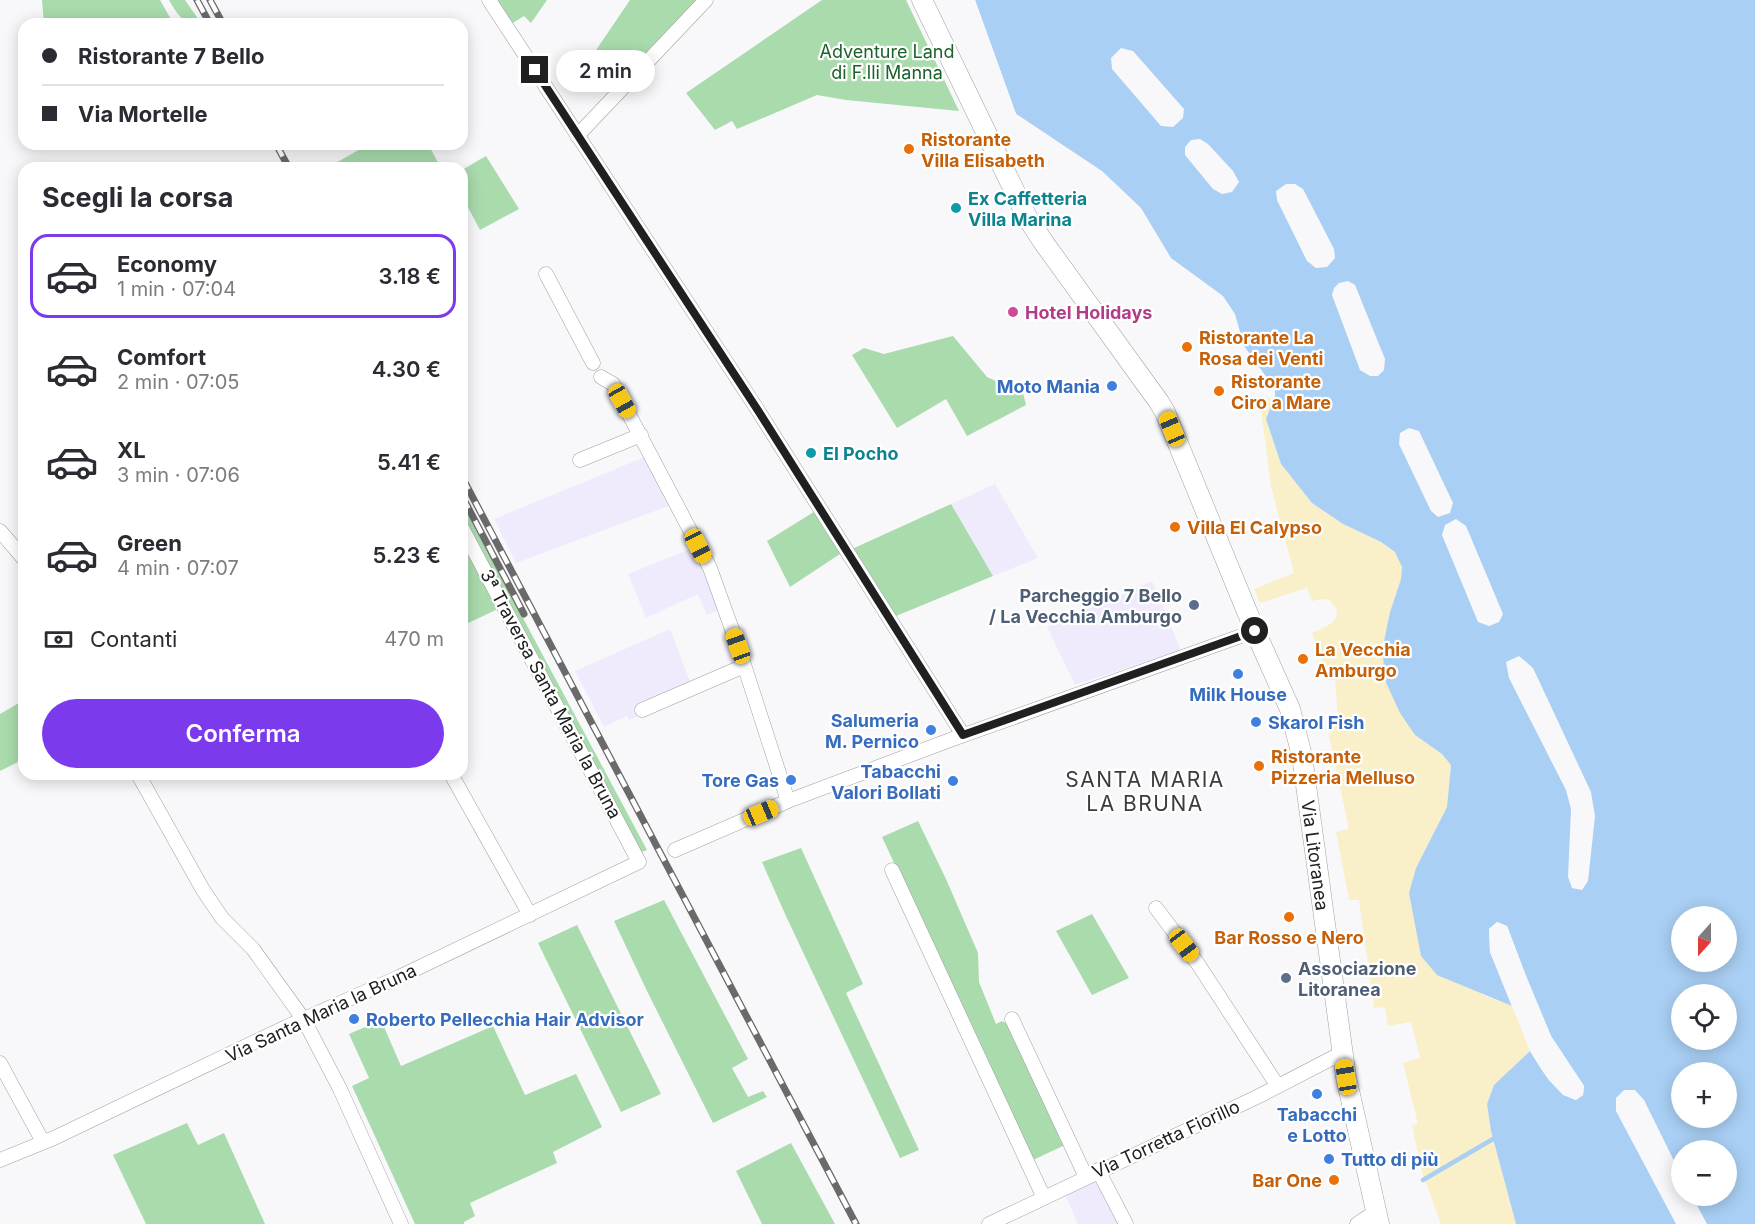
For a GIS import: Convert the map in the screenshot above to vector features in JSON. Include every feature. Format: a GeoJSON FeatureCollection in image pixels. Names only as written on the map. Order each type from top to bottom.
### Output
{"type":"FeatureCollection","features":[{"type":"Feature","properties":{"kind":"street"},"geometry":{"type":"LineString","coordinates":[[489,0],[759,412],[963,735]]}},
{"type":"Feature","properties":{"kind":"street"},"geometry":{"type":"LineString","coordinates":[[578,136],[706,0]]}},
{"type":"Feature","properties":{"kind":"street","name":"Via Litoranea"},"geometry":{"type":"LineString","coordinates":[[922,0],[1028,217],[1044,243],[1165,412],[1255,631],[1290,709],[1298,737],[1342,1053],[1377,1218]]}},
{"type":"Feature","properties":{"kind":"street"},"geometry":{"type":"LineString","coordinates":[[546,274],[593,363]]}},
{"type":"Feature","properties":{"kind":"street"},"geometry":{"type":"LineString","coordinates":[[601,377],[613,384],[710,568],[788,801]]}},
{"type":"Feature","properties":{"kind":"street"},"geometry":{"type":"LineString","coordinates":[[580,460],[641,435]]}},
{"type":"Feature","properties":{"kind":"street"},"geometry":{"type":"LineString","coordinates":[[0,531],[18,552]]}},
{"type":"Feature","properties":{"kind":"street","name":"3ª Traversa Santa Maria la Bruna"},"geometry":{"type":"LineString","coordinates":[[468,539],[639,862]]}},
{"type":"Feature","properties":{"kind":"street"},"geometry":{"type":"LineString","coordinates":[[675,850],[788,801],[963,735],[1255,631]]}},
{"type":"Feature","properties":{"kind":"street"},"geometry":{"type":"LineString","coordinates":[[642,710],[744,666]]}},
{"type":"Feature","properties":{"kind":"street"},"geometry":{"type":"LineString","coordinates":[[141,780],[203,890],[222,918],[253,949],[304,1020],[340,1089],[401,1224]]}},
{"type":"Feature","properties":{"kind":"street"},"geometry":{"type":"LineString","coordinates":[[454,780],[530,915]]}},
{"type":"Feature","properties":{"kind":"street","name":"Via Santa Maria la Bruna"},"geometry":{"type":"LineString","coordinates":[[0,1160],[43,1143],[639,862]]}},
{"type":"Feature","properties":{"kind":"street"},"geometry":{"type":"LineString","coordinates":[[892,870],[1044,1198]]}},
{"type":"Feature","properties":{"kind":"street"},"geometry":{"type":"LineString","coordinates":[[1156,908],[1198,964],[1277,1085]]}},
{"type":"Feature","properties":{"kind":"street"},"geometry":{"type":"LineString","coordinates":[[1012,1019],[1092,1174],[1126,1224]]}},
{"type":"Feature","properties":{"kind":"street","name":"Via Torretta Fiorillo"},"geometry":{"type":"LineString","coordinates":[[989,1224],[1342,1053]]}},
{"type":"Feature","properties":{"kind":"street"},"geometry":{"type":"LineString","coordinates":[[0,1063],[43,1143]]}},
{"type":"Feature","properties":{"kind":"street"},"geometry":{"type":"LineString","coordinates":[[1357,1224],[1377,1218]]}},
{"type":"Feature","properties":{"kind":"shaded area"},"geometry":{"type":"Polygon","coordinates":[[[647,456],[671,505],[516,563],[494,519],[647,456]]]}},
{"type":"Feature","properties":{"kind":"shaded area"},"geometry":{"type":"Polygon","coordinates":[[[995,484],[1038,558],[993,576],[951,504],[995,484]]]}},
{"type":"Feature","properties":{"kind":"shaded area"},"geometry":{"type":"Polygon","coordinates":[[[693,548],[712,587],[720,610],[707,615],[698,594],[646,618],[628,574],[693,548]]]}},
{"type":"Feature","properties":{"kind":"shaded area"},"geometry":{"type":"Polygon","coordinates":[[[1152,581],[1181,650],[1075,685],[1047,627],[1152,581]]]}},
{"type":"Feature","properties":{"kind":"shaded area"},"geometry":{"type":"Polygon","coordinates":[[[670,629],[694,692],[629,720],[627,716],[604,727],[575,671],[670,629]]]}},
{"type":"Feature","properties":{"kind":"shaded area"},"geometry":{"type":"Polygon","coordinates":[[[1098,1178],[1121,1224],[1078,1224],[1065,1195],[1098,1178]]]}},
{"type":"Feature","properties":{"kind":"green space"},"geometry":{"type":"Polygon","coordinates":[[[42,0],[160,0],[170,18],[44,18],[42,0]]]}},
{"type":"Feature","properties":{"kind":"green space"},"geometry":{"type":"Polygon","coordinates":[[[169,0],[185,0],[198,18],[183,18],[169,0]]]}},
{"type":"Feature","properties":{"kind":"green space"},"geometry":{"type":"Polygon","coordinates":[[[496,0],[547,0],[531,23],[524,16],[511,24],[496,0]]]}},
{"type":"Feature","properties":{"kind":"green space"},"geometry":{"type":"Polygon","coordinates":[[[630,0],[700,0],[618,87],[590,59],[630,0]]]}},
{"type":"Feature","properties":{"kind":"green space","name":"Adventure Land di F.lli Manna"},"geometry":{"type":"Polygon","coordinates":[[[822,0],[906,0],[959,111],[817,95],[737,129],[732,121],[715,130],[686,93],[822,0]]]}},
{"type":"Feature","properties":{"kind":"green space"},"geometry":{"type":"Polygon","coordinates":[[[358,150],[431,150],[438,162],[338,162],[358,150]]]}},
{"type":"Feature","properties":{"kind":"green space"},"geometry":{"type":"Polygon","coordinates":[[[486,156],[519,209],[480,230],[468,207],[468,166],[486,156]]]}},
{"type":"Feature","properties":{"kind":"green space"},"geometry":{"type":"Polygon","coordinates":[[[953,336],[987,377],[1023,393],[1026,405],[967,436],[946,399],[897,428],[852,355],[864,348],[884,354],[953,336]]]}},
{"type":"Feature","properties":{"kind":"green space"},"geometry":{"type":"Polygon","coordinates":[[[951,504],[993,576],[896,616],[852,549],[951,504]]]}},
{"type":"Feature","properties":{"kind":"green space"},"geometry":{"type":"Polygon","coordinates":[[[817,510],[843,552],[790,587],[767,541],[817,510]]]}},
{"type":"Feature","properties":{"kind":"green space"},"geometry":{"type":"Polygon","coordinates":[[[468,515],[647,850],[639,853],[468,530],[468,515]]]}},
{"type":"Feature","properties":{"kind":"green space"},"geometry":{"type":"Polygon","coordinates":[[[470,550],[500,608],[468,623],[468,551],[470,550]]]}},
{"type":"Feature","properties":{"kind":"green space"},"geometry":{"type":"Polygon","coordinates":[[[18,704],[18,762],[0,771],[0,714],[18,704]]]}},
{"type":"Feature","properties":{"kind":"green space"},"geometry":{"type":"Polygon","coordinates":[[[918,821],[978,953],[979,982],[996,1024],[1002,1021],[1009,1025],[1065,1145],[1033,1160],[882,837],[918,821]]]}},
{"type":"Feature","properties":{"kind":"green space"},"geometry":{"type":"Polygon","coordinates":[[[801,848],[863,984],[846,993],[919,1150],[900,1158],[762,862],[801,848]]]}},
{"type":"Feature","properties":{"kind":"green space"},"geometry":{"type":"Polygon","coordinates":[[[664,900],[748,1059],[732,1068],[748,1097],[763,1091],[767,1097],[713,1123],[614,921],[664,900]]]}},
{"type":"Feature","properties":{"kind":"green space"},"geometry":{"type":"Polygon","coordinates":[[[1092,914],[1129,978],[1092,995],[1056,931],[1092,914]]]}},
{"type":"Feature","properties":{"kind":"green space"},"geometry":{"type":"Polygon","coordinates":[[[577,925],[661,1094],[621,1112],[538,943],[577,925]]]}},
{"type":"Feature","properties":{"kind":"green space"},"geometry":{"type":"Polygon","coordinates":[[[381,1020],[401,1066],[493,1026],[525,1095],[576,1074],[602,1127],[553,1152],[557,1163],[470,1203],[475,1216],[464,1224],[415,1224],[352,1086],[369,1078],[349,1034],[381,1020]]]}},
{"type":"Feature","properties":{"kind":"green space"},"geometry":{"type":"Polygon","coordinates":[[[187,1123],[198,1145],[224,1133],[265,1224],[146,1224],[113,1155],[187,1123]]]}},
{"type":"Feature","properties":{"kind":"green space"},"geometry":{"type":"Polygon","coordinates":[[[791,1143],[835,1224],[762,1224],[736,1171],[791,1143]]]}},
{"type":"Feature","properties":{"kind":"sand"},"geometry":{"type":"Polygon","coordinates":[[[1275,396],[1266,419],[1281,464],[1312,503],[1343,524],[1395,552],[1402,567],[1401,579],[1390,612],[1383,646],[1415,735],[1442,754],[1451,765],[1447,807],[1416,868],[1410,893],[1421,956],[1485,996],[1512,1006],[1530,1051],[1494,1085],[1487,1104],[1491,1131],[1516,1224],[1441,1224],[1422,1172],[1412,1125],[1418,1124],[1403,1063],[1420,1058],[1411,1022],[1388,1026],[1385,1007],[1374,1008],[1359,900],[1349,900],[1336,832],[1349,829],[1329,736],[1338,717],[1335,680],[1327,680],[1312,633],[1334,621],[1337,612],[1329,600],[1312,601],[1307,588],[1260,603],[1254,589],[1294,573],[1271,487],[1260,402],[1275,396]]]}},
{"type":"Feature","properties":{"kind":"water"},"geometry":{"type":"Polygon","coordinates":[[[975,0],[1755,0],[1755,1224],[1516,1224],[1491,1131],[1487,1104],[1494,1085],[1530,1051],[1554,1086],[1568,1096],[1576,1100],[1583,1095],[1584,1086],[1551,1036],[1507,926],[1497,922],[1489,929],[1490,952],[1512,1006],[1437,975],[1421,956],[1409,893],[1416,868],[1447,807],[1451,765],[1442,754],[1415,735],[1400,713],[1384,678],[1383,646],[1390,612],[1401,579],[1402,567],[1395,552],[1381,542],[1343,524],[1312,503],[1281,464],[1266,419],[1275,396],[1275,389],[1244,346],[1235,314],[1223,296],[1171,258],[1141,208],[1102,171],[1016,114],[975,0]]]}},
{"type":"Feature","properties":{"kind":"pier"},"geometry":{"type":"Polygon","coordinates":[[[972,0],[975,0],[1016,114],[1055,140],[1052,142],[1014,116],[972,0]]]}},
{"type":"Feature","properties":{"kind":"pier"},"geometry":{"type":"Polygon","coordinates":[[[1121,48],[1133,51],[1184,109],[1183,118],[1173,127],[1161,126],[1112,69],[1111,58],[1121,48]]]}},
{"type":"Feature","properties":{"kind":"pier"},"geometry":{"type":"Polygon","coordinates":[[[1200,139],[1208,144],[1233,171],[1239,182],[1232,192],[1222,194],[1213,189],[1185,155],[1185,147],[1191,140],[1200,139]]]}},
{"type":"Feature","properties":{"kind":"pier"},"geometry":{"type":"Polygon","coordinates":[[[1286,184],[1295,184],[1303,189],[1334,249],[1335,258],[1327,267],[1316,268],[1307,261],[1277,200],[1276,191],[1286,184]]]}},
{"type":"Feature","properties":{"kind":"pier"},"geometry":{"type":"Polygon","coordinates":[[[1348,281],[1355,285],[1385,359],[1384,370],[1378,376],[1370,376],[1360,370],[1332,295],[1339,283],[1348,281]]]}},
{"type":"Feature","properties":{"kind":"pier"},"geometry":{"type":"Polygon","coordinates":[[[1409,428],[1419,431],[1453,503],[1450,513],[1438,517],[1431,511],[1399,444],[1400,433],[1409,428]]]}},
{"type":"Feature","properties":{"kind":"pier"},"geometry":{"type":"Polygon","coordinates":[[[1456,519],[1466,526],[1503,614],[1499,622],[1489,626],[1478,622],[1442,535],[1445,525],[1456,519]]]}},
{"type":"Feature","properties":{"kind":"pier"},"geometry":{"type":"Polygon","coordinates":[[[1519,656],[1533,668],[1591,792],[1595,816],[1588,881],[1582,890],[1572,888],[1568,877],[1571,809],[1566,790],[1509,678],[1506,662],[1519,656]]]}},
{"type":"Feature","properties":{"kind":"pier"},"geometry":{"type":"Polygon","coordinates":[[[1497,922],[1507,926],[1551,1036],[1584,1086],[1583,1095],[1576,1100],[1563,1095],[1549,1080],[1530,1051],[1529,1048],[1532,1049],[1551,1078],[1565,1092],[1576,1097],[1580,1093],[1581,1087],[1548,1037],[1505,929],[1498,925],[1492,930],[1493,951],[1515,1005],[1513,1009],[1490,952],[1489,929],[1497,922]]]}},
{"type":"Feature","properties":{"kind":"pier"},"geometry":{"type":"Polygon","coordinates":[[[1624,1090],[1635,1090],[1644,1100],[1671,1155],[1671,1206],[1697,1206],[1707,1224],[1676,1224],[1616,1111],[1616,1098],[1624,1090]]]}},
{"type":"Feature","properties":{"kind":"waterway"},"geometry":{"type":"LineString","coordinates":[[1423,1180],[1493,1139]]}},
{"type":"Feature","properties":{"kind":"railway"},"geometry":{"type":"LineString","coordinates":[[197,0],[207,18]]}},
{"type":"Feature","properties":{"kind":"railway"},"geometry":{"type":"LineString","coordinates":[[210,0],[220,18]]}},
{"type":"Feature","properties":{"kind":"railway"},"geometry":{"type":"LineString","coordinates":[[279,150],[286,162]]}},
{"type":"Feature","properties":{"kind":"railway"},"geometry":{"type":"LineString","coordinates":[[468,488],[856,1224]]}},
{"type":"Feature","properties":{"kind":"railway"},"geometry":{"type":"LineString","coordinates":[[468,507],[524,614]]}},
{"type":"Feature","properties":{"kind":"place","name":"Ristorante Villa Elisabeth"},"geometry":{"type":"Point","coordinates":[909,149]}},
{"type":"Feature","properties":{"kind":"place","name":"Ex Caffetteria Villa Marina"},"geometry":{"type":"Point","coordinates":[956,208]}},
{"type":"Feature","properties":{"kind":"place","name":"Hotel Holidays"},"geometry":{"type":"Point","coordinates":[1013,312]}},
{"type":"Feature","properties":{"kind":"place","name":"Ristorante La Rosa dei Venti"},"geometry":{"type":"Point","coordinates":[1187,347]}},
{"type":"Feature","properties":{"kind":"place","name":"Moto Mania"},"geometry":{"type":"Point","coordinates":[1112,386]}},
{"type":"Feature","properties":{"kind":"place","name":"Ristorante Ciro a Mare"},"geometry":{"type":"Point","coordinates":[1219,391]}},
{"type":"Feature","properties":{"kind":"place","name":"El Pocho"},"geometry":{"type":"Point","coordinates":[811,453]}},
{"type":"Feature","properties":{"kind":"place","name":"Villa El Calypso"},"geometry":{"type":"Point","coordinates":[1175,527]}},
{"type":"Feature","properties":{"kind":"place","name":"Parcheggio 7 Bello / La Vecchia Amburgo"},"geometry":{"type":"Point","coordinates":[1194,605]}},
{"type":"Feature","properties":{"kind":"place","name":"La Vecchia Amburgo"},"geometry":{"type":"Point","coordinates":[1303,659]}},
{"type":"Feature","properties":{"kind":"place","name":"Milk House"},"geometry":{"type":"Point","coordinates":[1238,674]}},
{"type":"Feature","properties":{"kind":"place","name":"Skarol Fish"},"geometry":{"type":"Point","coordinates":[1256,722]}},
{"type":"Feature","properties":{"kind":"place","name":"Salumeria M. Pernico"},"geometry":{"type":"Point","coordinates":[931,730]}},
{"type":"Feature","properties":{"kind":"place","name":"Ristorante Pizzeria Melluso"},"geometry":{"type":"Point","coordinates":[1259,766]}},
{"type":"Feature","properties":{"kind":"place","name":"Tore Gas"},"geometry":{"type":"Point","coordinates":[791,780]}},
{"type":"Feature","properties":{"kind":"place","name":"Tabacchi Valori Bollati"},"geometry":{"type":"Point","coordinates":[953,781]}},
{"type":"Feature","properties":{"kind":"place","name":"Bar Rosso e Nero"},"geometry":{"type":"Point","coordinates":[1289,917]}},
{"type":"Feature","properties":{"kind":"place","name":"Associazione Litoranea"},"geometry":{"type":"Point","coordinates":[1286,978]}},
{"type":"Feature","properties":{"kind":"place","name":"Roberto Pellecchia Hair Advisor"},"geometry":{"type":"Point","coordinates":[354,1019]}},
{"type":"Feature","properties":{"kind":"place","name":"Tabacchi e Lotto"},"geometry":{"type":"Point","coordinates":[1317,1094]}},
{"type":"Feature","properties":{"kind":"place","name":"Tutto di più"},"geometry":{"type":"Point","coordinates":[1329,1159]}},
{"type":"Feature","properties":{"kind":"place","name":"Bar One"},"geometry":{"type":"Point","coordinates":[1334,1180]}},
{"type":"Feature","properties":{"kind":"district","name":"SANTA MARIA LA BRUNA"},"geometry":{"type":"Point","coordinates":[1145,791]}},
{"type":"Feature","properties":{"kind":"route"},"geometry":{"type":"LineString","coordinates":[[535,70],[759,412],[963,735],[1255,631]]}}]}
